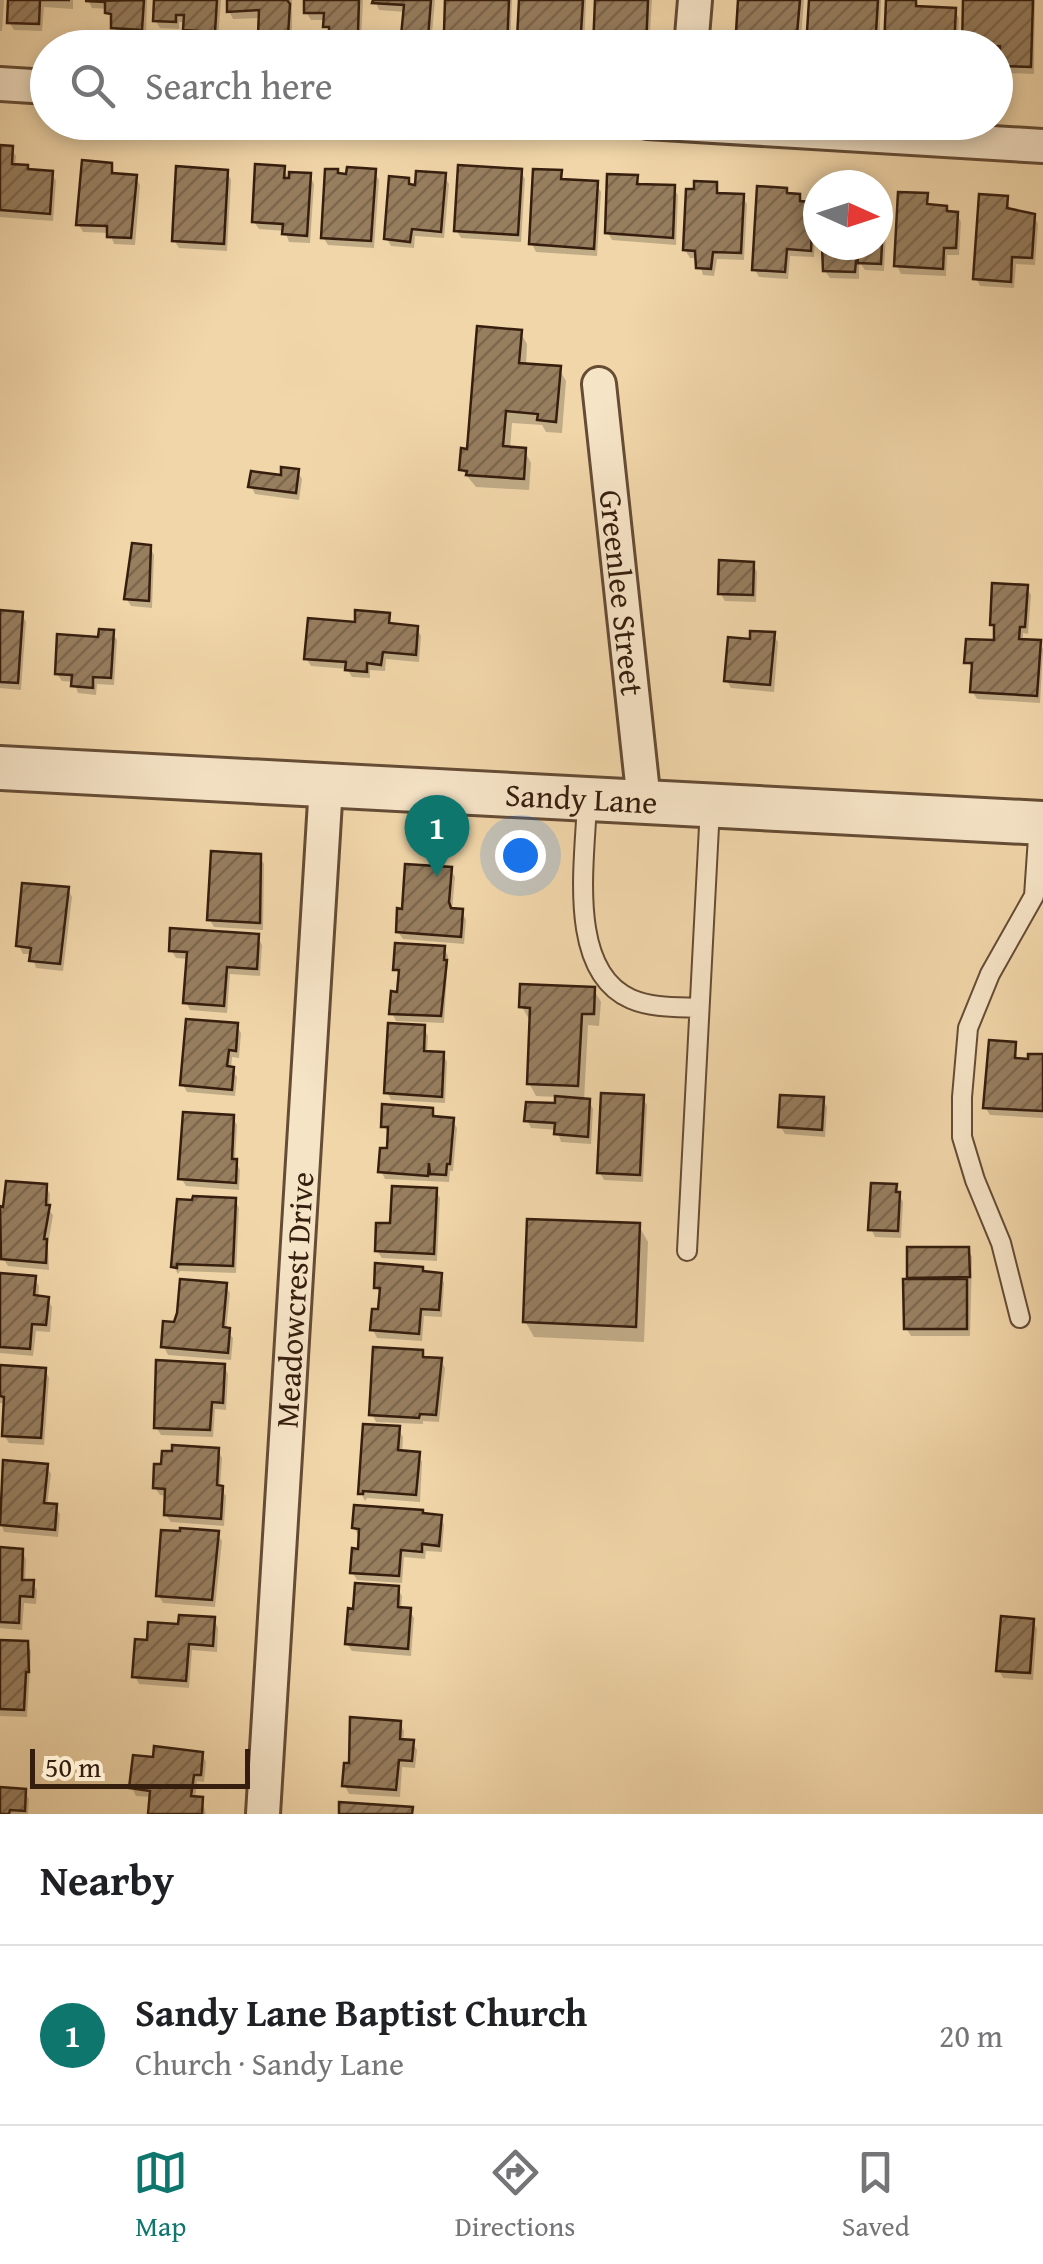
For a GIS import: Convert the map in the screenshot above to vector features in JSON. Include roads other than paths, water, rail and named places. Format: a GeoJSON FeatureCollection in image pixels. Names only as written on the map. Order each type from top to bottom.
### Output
{"type":"FeatureCollection","features":[{"type":"Feature","properties":{"kind":"street"},"geometry":{"type":"LineString","coordinates":[[692,30],[695,0]]}},
{"type":"Feature","properties":{"kind":"street"},"geometry":{"type":"LineString","coordinates":[[0,84],[30,86]]}},
{"type":"Feature","properties":{"kind":"street"},"geometry":{"type":"LineString","coordinates":[[945,140],[1043,146]]}},
{"type":"Feature","properties":{"kind":"street","name":"Greenlee Street"},"geometry":{"type":"LineString","coordinates":[[598,384],[644,802]]}},
{"type":"Feature","properties":{"kind":"street","name":"Sandy Lane"},"geometry":{"type":"LineString","coordinates":[[0,768],[1041,822]]}},
{"type":"Feature","properties":{"kind":"street","name":"Meadowcrest Drive"},"geometry":{"type":"LineString","coordinates":[[263,1814],[326,785]]}},
{"type":"Feature","properties":{"kind":"lane"},"geometry":{"type":"LineString","coordinates":[[588,799],[583,926],[590,950],[605,978],[626,997],[650,1006],[699,1008]]}},
{"type":"Feature","properties":{"kind":"lane"},"geometry":{"type":"LineString","coordinates":[[687,1251],[710,805]]}},
{"type":"Feature","properties":{"kind":"lane"},"geometry":{"type":"LineString","coordinates":[[1020,1318],[1001,1243],[962,1137],[962,1097],[968,1028],[990,974],[1034,896],[1041,822]]}},
{"type":"Feature","properties":{"kind":"place","name":"Sandy Lane Baptist Church"},"geometry":{"type":"Point","coordinates":[437,877]}}]}
